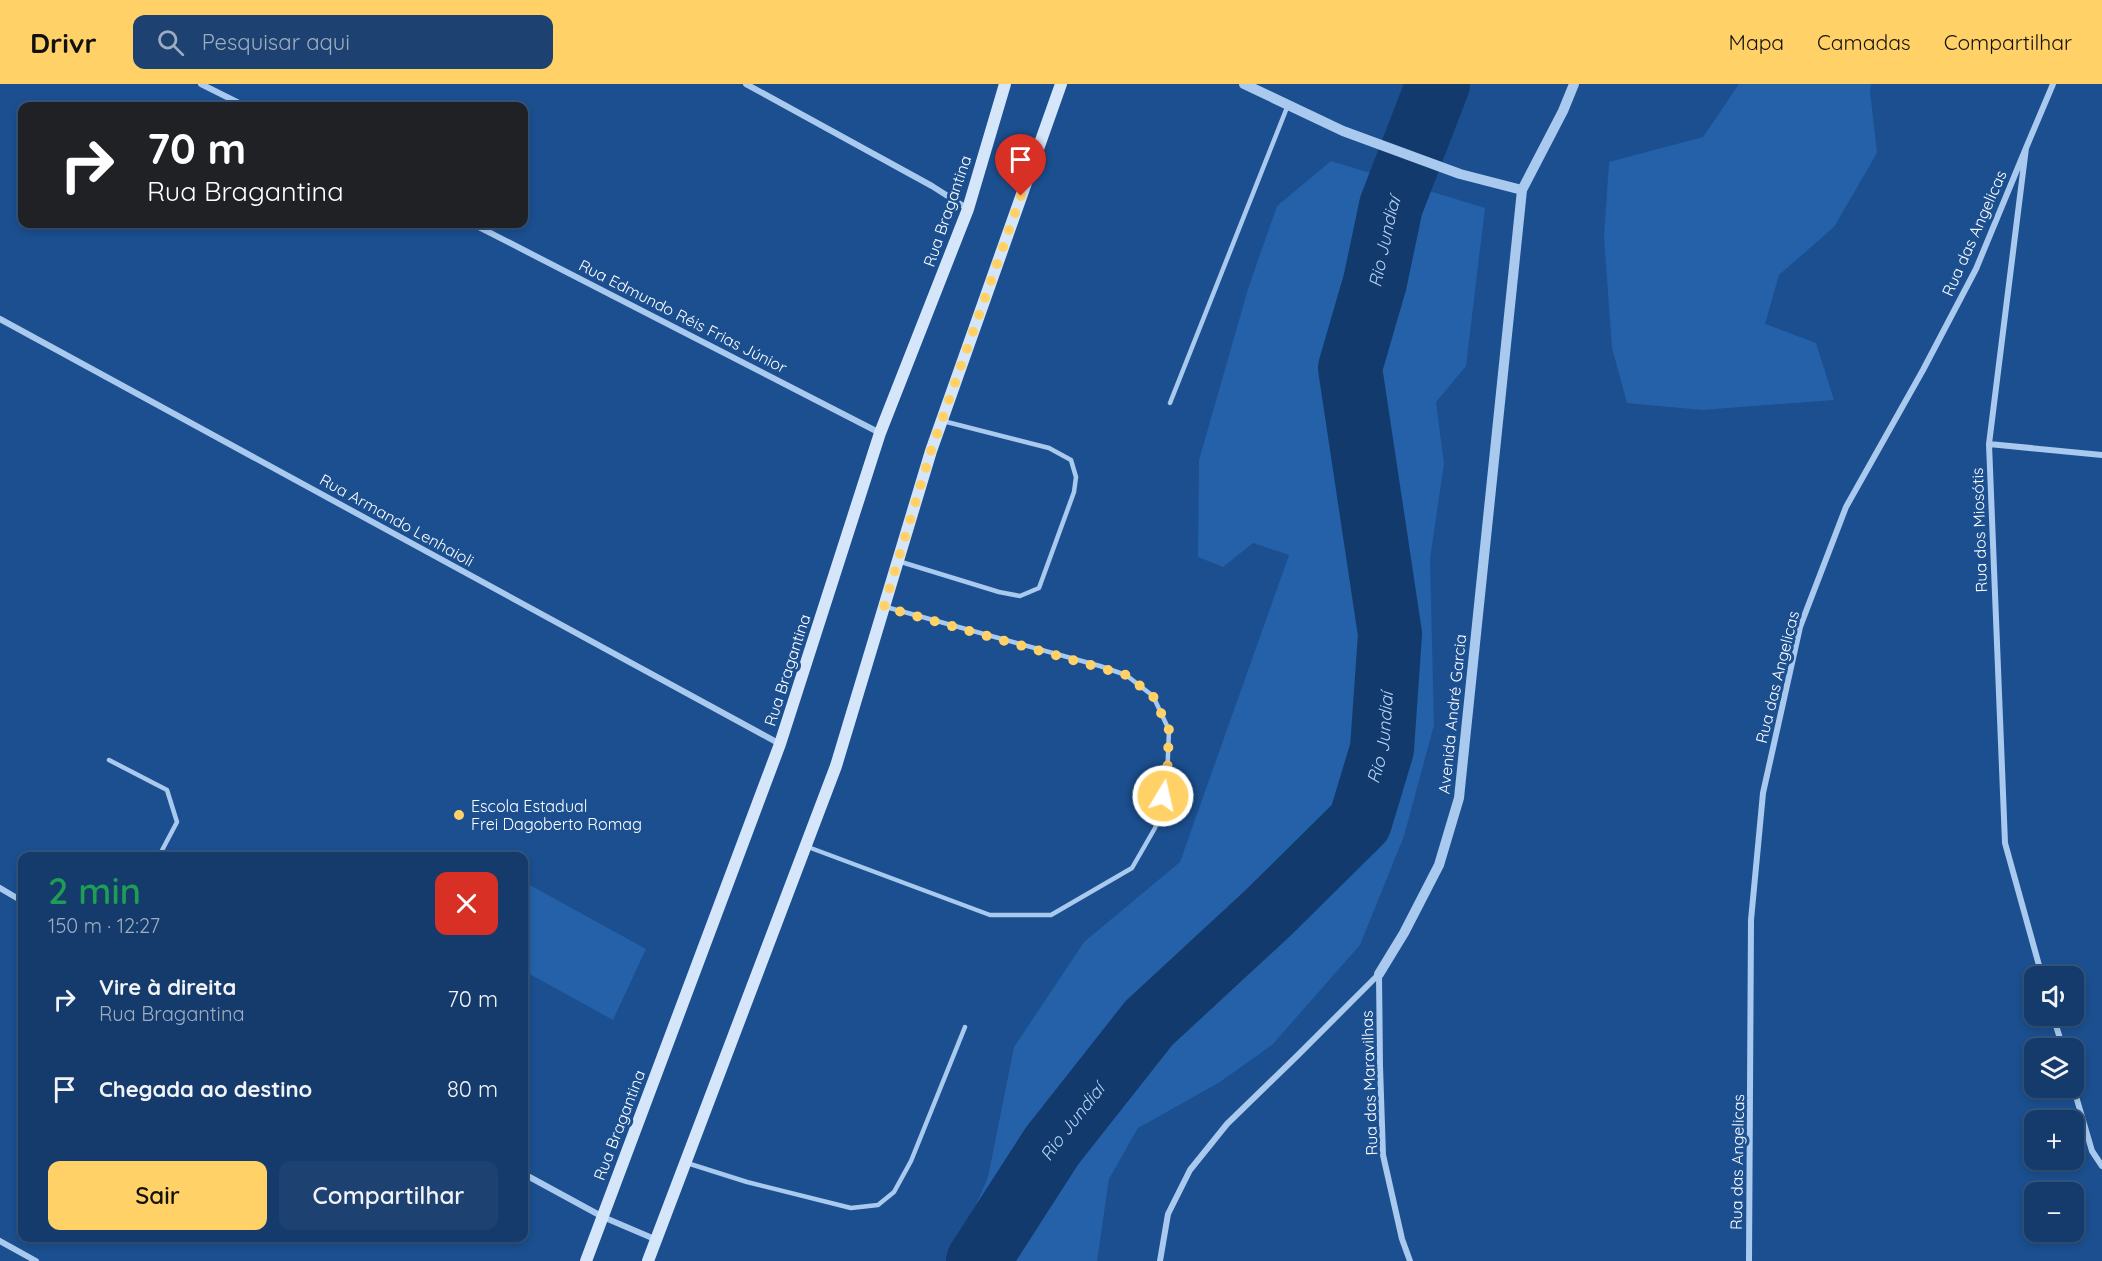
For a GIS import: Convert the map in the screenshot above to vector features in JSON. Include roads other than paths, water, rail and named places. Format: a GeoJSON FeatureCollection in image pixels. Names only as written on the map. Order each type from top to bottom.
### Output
{"type":"FeatureCollection","features":[{"type":"Feature","properties":{"kind":"main road","name":"Rua Bragantina"},"geometry":{"type":"LineString","coordinates":[[586,1261],[780,744],[880,433],[968,209],[1005,84]]}},
{"type":"Feature","properties":{"kind":"main road"},"geometry":{"type":"LineString","coordinates":[[648,1261],[836,766],[942,421],[1061,84]]}},
{"type":"Feature","properties":{"kind":"street"},"geometry":{"type":"LineString","coordinates":[[201,84],[237,102]]}},
{"type":"Feature","properties":{"kind":"street"},"geometry":{"type":"LineString","coordinates":[[746,84],[932,186],[968,209]]}},
{"type":"Feature","properties":{"kind":"street"},"geometry":{"type":"LineString","coordinates":[[1244,84],[1343,131],[1460,174],[1522,190]]}},
{"type":"Feature","properties":{"kind":"street","name":"Avenida André Garcia"},"geometry":{"type":"LineString","coordinates":[[1160,1261],[1168,1214],[1190,1170],[1227,1124],[1379,974],[1404,933],[1439,865],[1459,798],[1522,190],[1563,111],[1574,84]]}},
{"type":"Feature","properties":{"kind":"street","name":"Rua dos Miosótis"},"geometry":{"type":"LineString","coordinates":[[2039,966],[2005,843],[1989,444],[2026,148],[2053,84]]}},
{"type":"Feature","properties":{"kind":"street","name":"Rua das Angelicas"},"geometry":{"type":"LineString","coordinates":[[1749,1261],[1751,920],[1763,793],[1800,627],[1846,507],[1923,370],[1976,269],[2026,148]]}},
{"type":"Feature","properties":{"kind":"street","name":"Rua Edmundo Réis Frias Júnior"},"geometry":{"type":"LineString","coordinates":[[481,228],[880,433]]}},
{"type":"Feature","properties":{"kind":"street","name":"Rua Armando Lenhaioli"},"geometry":{"type":"LineString","coordinates":[[0,319],[780,744]]}},
{"type":"Feature","properties":{"kind":"street"},"geometry":{"type":"LineString","coordinates":[[1989,444],[2102,455]]}},
{"type":"Feature","properties":{"kind":"street"},"geometry":{"type":"LineString","coordinates":[[0,888],[18,899]]}},
{"type":"Feature","properties":{"kind":"street","name":"Rua das Maravilhas"},"geometry":{"type":"LineString","coordinates":[[1379,974],[1383,1155],[1402,1239],[1410,1261]]}},
{"type":"Feature","properties":{"kind":"street"},"geometry":{"type":"LineString","coordinates":[[2076,1098],[2091,1151],[2102,1166]]}},
{"type":"Feature","properties":{"kind":"street"},"geometry":{"type":"LineString","coordinates":[[528,1176],[603,1217],[657,1241]]}},
{"type":"Feature","properties":{"kind":"street"},"geometry":{"type":"LineString","coordinates":[[0,1241],[36,1261]]}},
{"type":"Feature","properties":{"kind":"lane"},"geometry":{"type":"LineString","coordinates":[[1170,403],[1288,105]]}},
{"type":"Feature","properties":{"kind":"lane"},"geometry":{"type":"LineString","coordinates":[[898,561],[999,592],[1020,596],[1039,588],[1074,492],[1076,477],[1071,459],[1049,448],[942,421]]}},
{"type":"Feature","properties":{"kind":"lane"},"geometry":{"type":"LineString","coordinates":[[805,846],[990,915],[1051,915],[1132,868],[1155,828],[1167,780],[1169,730],[1153,696],[1126,675],[1109,669],[884,607]]}},
{"type":"Feature","properties":{"kind":"lane"},"geometry":{"type":"LineString","coordinates":[[109,760],[167,790],[177,822],[161,852]]}},
{"type":"Feature","properties":{"kind":"lane"},"geometry":{"type":"LineString","coordinates":[[687,1163],[747,1182],[851,1208],[878,1205],[894,1192],[911,1161],[965,1027]]}},
{"type":"Feature","properties":{"kind":"waterway","name":"Rio Jundiaí"},"geometry":{"type":"LineString","coordinates":[[978,1261],[1052,1146],[1149,1023],[1269,912],[1360,822],[1382,749],[1390,634],[1350,368],[1375,282],[1391,206],[1438,84]]}},
{"type":"Feature","properties":{"kind":"place","name":"Escola Estadual Frei Dagoberto Romag"},"geometry":{"type":"Point","coordinates":[459,815]}}]}
